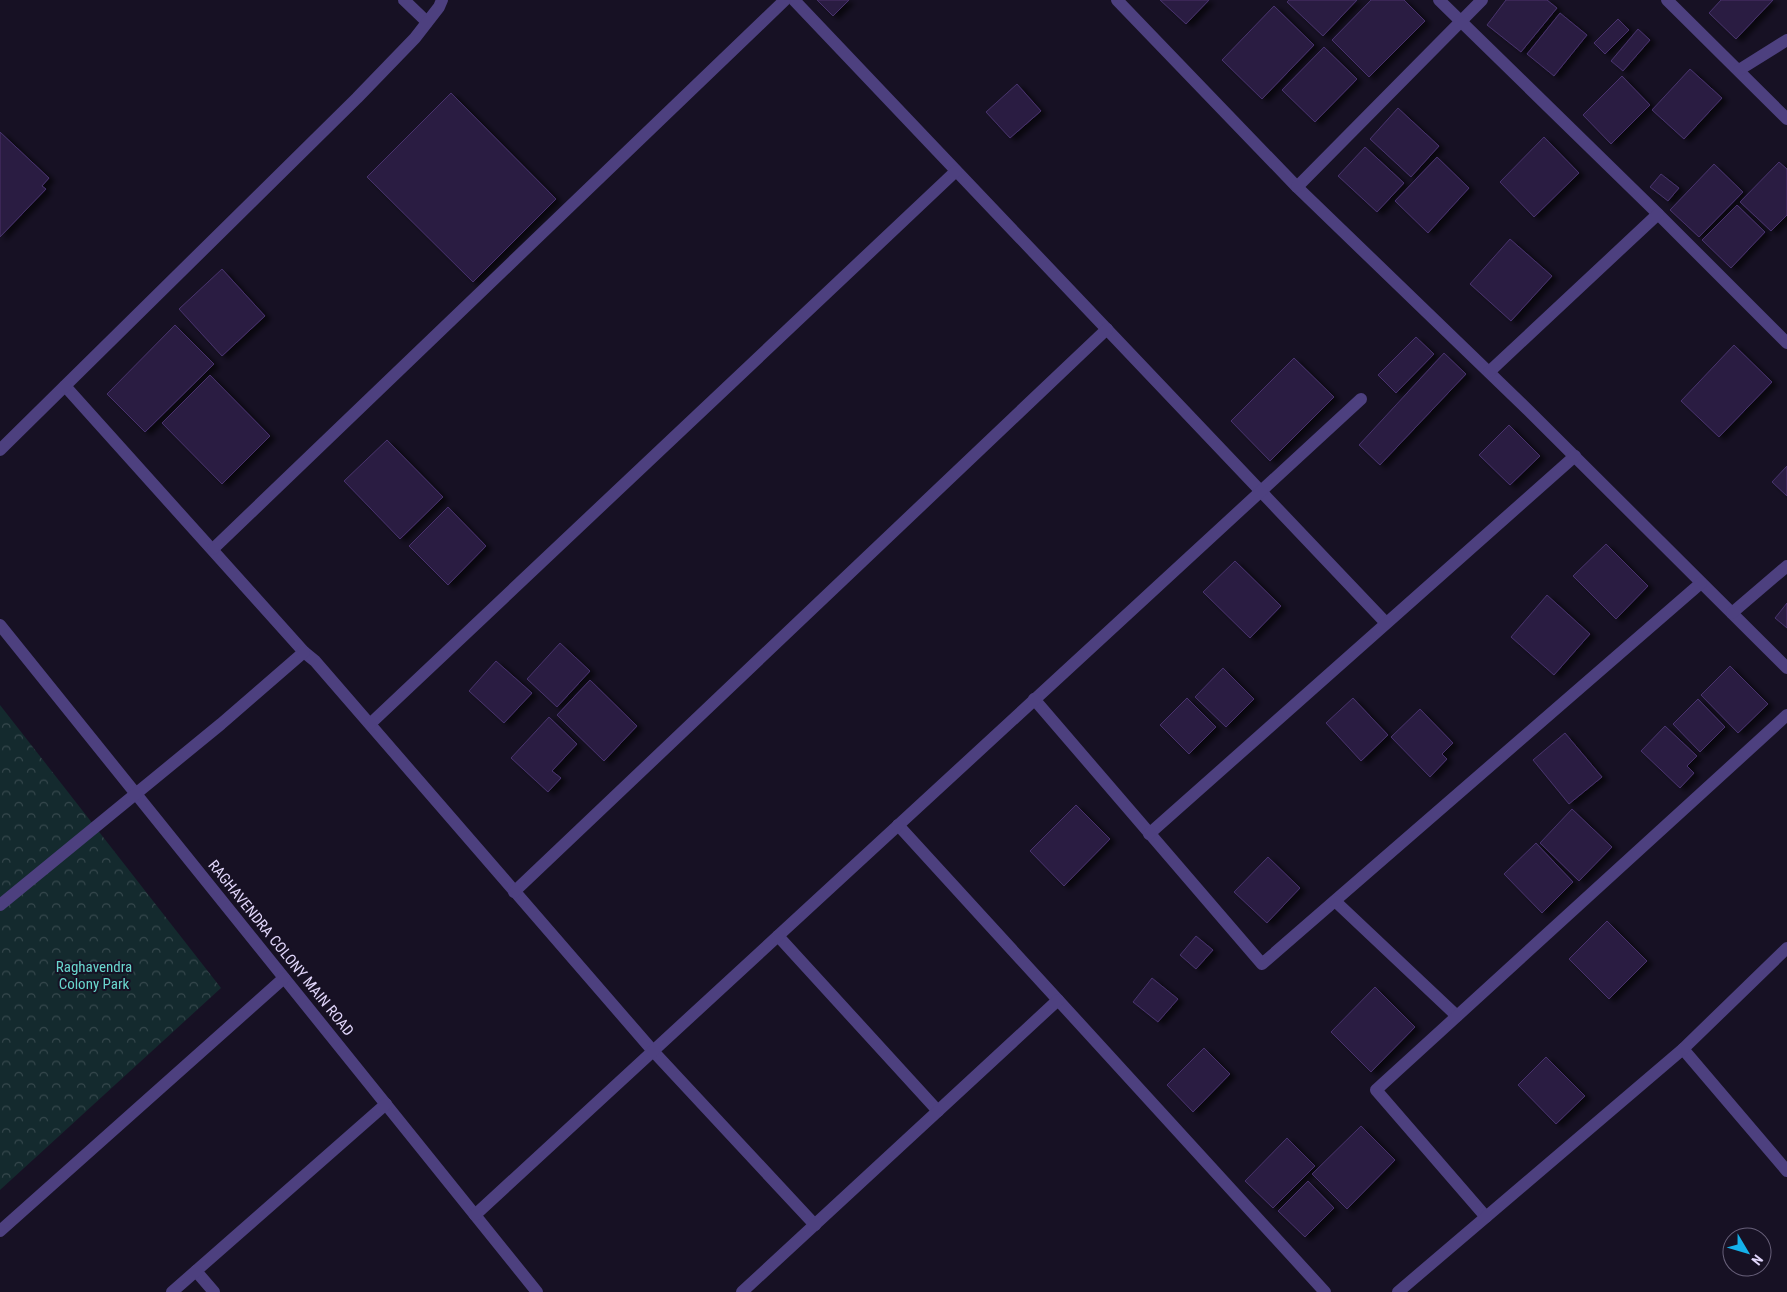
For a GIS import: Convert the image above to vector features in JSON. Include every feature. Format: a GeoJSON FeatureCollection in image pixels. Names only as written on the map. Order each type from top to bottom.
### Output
{"type":"FeatureCollection","features":[{"type":"Feature","properties":{"kind":"street"},"geometry":{"type":"LineString","coordinates":[[404,0],[427,22]]}},
{"type":"Feature","properties":{"kind":"street"},"geometry":{"type":"LineString","coordinates":[[0,450],[357,98],[415,38],[442,0]]}},
{"type":"Feature","properties":{"kind":"street"},"geometry":{"type":"LineString","coordinates":[[213,549],[785,0]]}},
{"type":"Feature","properties":{"kind":"street"},"geometry":{"type":"LineString","coordinates":[[794,0],[1386,623]]}},
{"type":"Feature","properties":{"kind":"street"},"geometry":{"type":"LineString","coordinates":[[1117,0],[1297,187],[1489,372],[1787,668]]}},
{"type":"Feature","properties":{"kind":"street"},"geometry":{"type":"LineString","coordinates":[[1439,0],[1787,343]]}},
{"type":"Feature","properties":{"kind":"street"},"geometry":{"type":"LineString","coordinates":[[1297,187],[1482,0]]}},
{"type":"Feature","properties":{"kind":"street"},"geometry":{"type":"LineString","coordinates":[[1667,0],[1787,119]]}},
{"type":"Feature","properties":{"kind":"street"},"geometry":{"type":"LineString","coordinates":[[1739,70],[1787,40]]}},
{"type":"Feature","properties":{"kind":"street"},"geometry":{"type":"LineString","coordinates":[[370,724],[956,171]]}},
{"type":"Feature","properties":{"kind":"street"},"geometry":{"type":"LineString","coordinates":[[1489,372],[1658,214]]}},
{"type":"Feature","properties":{"kind":"street"},"geometry":{"type":"LineString","coordinates":[[514,892],[1107,329]]}},
{"type":"Feature","properties":{"kind":"street"},"geometry":{"type":"LineString","coordinates":[[65,386],[304,652],[315,661],[653,1051],[815,1225]]}},
{"type":"Feature","properties":{"kind":"street"},"geometry":{"type":"LineString","coordinates":[[475,1215],[1361,398]]}},
{"type":"Feature","properties":{"kind":"street"},"geometry":{"type":"LineString","coordinates":[[1149,834],[1574,456]]}},
{"type":"Feature","properties":{"kind":"street"},"geometry":{"type":"LineString","coordinates":[[1732,613],[1787,566]]}},
{"type":"Feature","properties":{"kind":"street"},"geometry":{"type":"LineString","coordinates":[[1034,699],[1262,964],[1701,583]]}},
{"type":"Feature","properties":{"kind":"street","name":"RAGHAVENDRA COLONY MAIN ROAD"},"geometry":{"type":"LineString","coordinates":[[0,625],[538,1292]]}},
{"type":"Feature","properties":{"kind":"street"},"geometry":{"type":"LineString","coordinates":[[0,905],[221,724],[304,652]]}},
{"type":"Feature","properties":{"kind":"street"},"geometry":{"type":"LineString","coordinates":[[1486,1217],[1376,1090],[1787,715]]}},
{"type":"Feature","properties":{"kind":"street"},"geometry":{"type":"LineString","coordinates":[[898,825],[1325,1292]]}},
{"type":"Feature","properties":{"kind":"street"},"geometry":{"type":"LineString","coordinates":[[1335,901],[1457,1016]]}},
{"type":"Feature","properties":{"kind":"street"},"geometry":{"type":"LineString","coordinates":[[778,936],[938,1111]]}},
{"type":"Feature","properties":{"kind":"street"},"geometry":{"type":"LineString","coordinates":[[1398,1292],[1683,1049],[1787,948]]}},
{"type":"Feature","properties":{"kind":"street"},"geometry":{"type":"LineString","coordinates":[[0,1231],[284,978]]}},
{"type":"Feature","properties":{"kind":"street"},"geometry":{"type":"LineString","coordinates":[[742,1292],[1058,1000]]}},
{"type":"Feature","properties":{"kind":"street"},"geometry":{"type":"LineString","coordinates":[[1683,1049],[1787,1171]]}},
{"type":"Feature","properties":{"kind":"street"},"geometry":{"type":"LineString","coordinates":[[172,1292],[386,1104]]}},
{"type":"Feature","properties":{"kind":"street"},"geometry":{"type":"LineString","coordinates":[[196,1271],[214,1292]]}},
{"type":"Feature","properties":{"kind":"green space","name":"Raghavendra Colony Park"},"geometry":{"type":"Polygon","coordinates":[[[0,705],[221,988],[0,1190],[0,705]]]}},
{"type":"Feature","properties":{"kind":"building"},"geometry":{"type":"Polygon","coordinates":[[[817,0],[849,0],[833,16],[817,0]]]}},
{"type":"Feature","properties":{"kind":"building"},"geometry":{"type":"Polygon","coordinates":[[[1160,0],[1209,0],[1186,24],[1160,0]]]}},
{"type":"Feature","properties":{"kind":"building"},"geometry":{"type":"Polygon","coordinates":[[[1289,0],[1357,0],[1323,36],[1287,2],[1289,0]]]}},
{"type":"Feature","properties":{"kind":"building"},"geometry":{"type":"Polygon","coordinates":[[[1371,0],[1404,0],[1425,21],[1369,77],[1332,40],[1371,0]]]}},
{"type":"Feature","properties":{"kind":"building"},"geometry":{"type":"Polygon","coordinates":[[[1506,0],[1547,0],[1557,8],[1521,52],[1487,25],[1506,0]]]}},
{"type":"Feature","properties":{"kind":"building"},"geometry":{"type":"Polygon","coordinates":[[[1721,0],[1773,0],[1736,39],[1709,13],[1721,0]]]}},
{"type":"Feature","properties":{"kind":"building"},"geometry":{"type":"Polygon","coordinates":[[[1274,6],[1314,45],[1262,99],[1222,60],[1274,6]]]}},
{"type":"Feature","properties":{"kind":"building"},"geometry":{"type":"Polygon","coordinates":[[[1560,13],[1587,35],[1554,76],[1527,54],[1560,13]]]}},
{"type":"Feature","properties":{"kind":"building"},"geometry":{"type":"Polygon","coordinates":[[[1618,19],[1629,30],[1605,54],[1594,43],[1618,19]]]}},
{"type":"Feature","properties":{"kind":"building"},"geometry":{"type":"Polygon","coordinates":[[[1638,29],[1650,40],[1623,71],[1611,61],[1638,29]]]}},
{"type":"Feature","properties":{"kind":"building"},"geometry":{"type":"Polygon","coordinates":[[[1324,47],[1357,79],[1315,122],[1282,90],[1324,47]]]}},
{"type":"Feature","properties":{"kind":"building"},"geometry":{"type":"Polygon","coordinates":[[[1690,69],[1722,98],[1684,139],[1652,110],[1690,69]]]}},
{"type":"Feature","properties":{"kind":"building"},"geometry":{"type":"Polygon","coordinates":[[[1622,76],[1650,105],[1611,144],[1583,115],[1622,76]]]}},
{"type":"Feature","properties":{"kind":"building"},"geometry":{"type":"Polygon","coordinates":[[[1017,84],[1041,111],[1010,138],[986,112],[1017,84]]]}},
{"type":"Feature","properties":{"kind":"building"},"geometry":{"type":"Polygon","coordinates":[[[451,93],[556,199],[473,282],[367,177],[451,93]]]}},
{"type":"Feature","properties":{"kind":"building"},"geometry":{"type":"Polygon","coordinates":[[[1398,108],[1439,146],[1411,177],[1370,139],[1398,108]]]}},
{"type":"Feature","properties":{"kind":"building"},"geometry":{"type":"Polygon","coordinates":[[[0,132],[49,178],[42,186],[46,189],[0,237],[0,132]]]}},
{"type":"Feature","properties":{"kind":"building"},"geometry":{"type":"Polygon","coordinates":[[[1544,137],[1579,173],[1534,217],[1500,182],[1544,137]]]}},
{"type":"Feature","properties":{"kind":"building"},"geometry":{"type":"Polygon","coordinates":[[[1365,147],[1404,183],[1377,212],[1338,176],[1365,147]]]}},
{"type":"Feature","properties":{"kind":"building"},"geometry":{"type":"Polygon","coordinates":[[[1437,157],[1469,188],[1428,233],[1395,201],[1437,157]]]}},
{"type":"Feature","properties":{"kind":"building"},"geometry":{"type":"Polygon","coordinates":[[[1779,162],[1787,169],[1787,215],[1771,231],[1740,202],[1779,162]]]}},
{"type":"Feature","properties":{"kind":"building"},"geometry":{"type":"Polygon","coordinates":[[[1714,164],[1743,192],[1699,237],[1670,210],[1714,164]]]}},
{"type":"Feature","properties":{"kind":"building"},"geometry":{"type":"Polygon","coordinates":[[[1661,174],[1679,188],[1668,201],[1650,187],[1661,174]]]}},
{"type":"Feature","properties":{"kind":"building"},"geometry":{"type":"Polygon","coordinates":[[[1737,205],[1765,232],[1731,268],[1702,240],[1737,205]]]}},
{"type":"Feature","properties":{"kind":"building"},"geometry":{"type":"Polygon","coordinates":[[[1510,239],[1552,276],[1511,321],[1470,284],[1510,239]]]}},
{"type":"Feature","properties":{"kind":"building"},"geometry":{"type":"Polygon","coordinates":[[[222,269],[265,316],[222,356],[179,309],[222,269]]]}},
{"type":"Feature","properties":{"kind":"building"},"geometry":{"type":"Polygon","coordinates":[[[175,325],[214,364],[145,432],[107,394],[175,325]]]}},
{"type":"Feature","properties":{"kind":"building"},"geometry":{"type":"Polygon","coordinates":[[[1416,337],[1434,354],[1396,393],[1378,375],[1416,337]]]}},
{"type":"Feature","properties":{"kind":"building"},"geometry":{"type":"Polygon","coordinates":[[[1734,345],[1772,382],[1719,437],[1681,401],[1734,345]]]}},
{"type":"Feature","properties":{"kind":"building"},"geometry":{"type":"Polygon","coordinates":[[[1444,353],[1466,374],[1380,465],[1359,445],[1444,353]]]}},
{"type":"Feature","properties":{"kind":"building"},"geometry":{"type":"Polygon","coordinates":[[[1294,358],[1334,397],[1270,461],[1231,421],[1294,358]]]}},
{"type":"Feature","properties":{"kind":"building"},"geometry":{"type":"Polygon","coordinates":[[[210,375],[270,436],[222,484],[162,423],[210,375]]]}},
{"type":"Feature","properties":{"kind":"building"},"geometry":{"type":"Polygon","coordinates":[[[1509,425],[1540,456],[1510,485],[1479,455],[1509,425]]]}},
{"type":"Feature","properties":{"kind":"building"},"geometry":{"type":"Polygon","coordinates":[[[387,440],[443,497],[400,539],[344,481],[387,440]]]}},
{"type":"Feature","properties":{"kind":"building"},"geometry":{"type":"Polygon","coordinates":[[[1787,466],[1787,496],[1772,482],[1787,466]]]}},
{"type":"Feature","properties":{"kind":"building"},"geometry":{"type":"Polygon","coordinates":[[[448,507],[486,546],[448,585],[409,546],[448,507]]]}},
{"type":"Feature","properties":{"kind":"building"},"geometry":{"type":"Polygon","coordinates":[[[1606,544],[1648,586],[1616,619],[1573,576],[1606,544]]]}},
{"type":"Feature","properties":{"kind":"building"},"geometry":{"type":"Polygon","coordinates":[[[1235,561],[1281,606],[1250,638],[1203,592],[1235,561]]]}},
{"type":"Feature","properties":{"kind":"building"},"geometry":{"type":"Polygon","coordinates":[[[1547,595],[1590,634],[1554,675],[1511,637],[1547,595]]]}},
{"type":"Feature","properties":{"kind":"building"},"geometry":{"type":"Polygon","coordinates":[[[1787,603],[1787,628],[1775,618],[1787,603]]]}},
{"type":"Feature","properties":{"kind":"building"},"geometry":{"type":"Polygon","coordinates":[[[560,643],[590,671],[557,707],[527,679],[560,643]]]}},
{"type":"Feature","properties":{"kind":"building"},"geometry":{"type":"Polygon","coordinates":[[[496,661],[532,693],[504,723],[469,691],[496,661]]]}},
{"type":"Feature","properties":{"kind":"building"},"geometry":{"type":"Polygon","coordinates":[[[1730,666],[1768,704],[1738,733],[1701,695],[1730,666]]]}},
{"type":"Feature","properties":{"kind":"building"},"geometry":{"type":"Polygon","coordinates":[[[1223,668],[1254,699],[1226,727],[1195,697],[1223,668]]]}},
{"type":"Feature","properties":{"kind":"building"},"geometry":{"type":"Polygon","coordinates":[[[590,680],[637,726],[604,761],[557,715],[590,680]]]}},
{"type":"Feature","properties":{"kind":"building"},"geometry":{"type":"Polygon","coordinates":[[[1187,698],[1216,727],[1189,754],[1160,725],[1187,698]]]}},
{"type":"Feature","properties":{"kind":"building"},"geometry":{"type":"Polygon","coordinates":[[[1353,698],[1388,735],[1361,761],[1326,723],[1353,698]]]}},
{"type":"Feature","properties":{"kind":"building"},"geometry":{"type":"Polygon","coordinates":[[[1698,699],[1725,727],[1700,752],[1673,724],[1698,699]]]}},
{"type":"Feature","properties":{"kind":"building"},"geometry":{"type":"Polygon","coordinates":[[[1420,709],[1453,743],[1442,754],[1447,759],[1430,777],[1391,737],[1420,709]]]}},
{"type":"Feature","properties":{"kind":"building"},"geometry":{"type":"Polygon","coordinates":[[[549,717],[577,744],[552,771],[561,778],[548,792],[511,758],[549,717]]]}},
{"type":"Feature","properties":{"kind":"building"},"geometry":{"type":"Polygon","coordinates":[[[1665,726],[1697,756],[1687,766],[1694,773],[1680,788],[1641,751],[1665,726]]]}},
{"type":"Feature","properties":{"kind":"building"},"geometry":{"type":"Polygon","coordinates":[[[1565,733],[1602,777],[1569,804],[1533,760],[1565,733]]]}},
{"type":"Feature","properties":{"kind":"building"},"geometry":{"type":"Polygon","coordinates":[[[1076,805],[1110,839],[1064,886],[1030,851],[1076,805]]]}},
{"type":"Feature","properties":{"kind":"building"},"geometry":{"type":"Polygon","coordinates":[[[1572,809],[1612,847],[1579,881],[1540,843],[1572,809]]]}},
{"type":"Feature","properties":{"kind":"building"},"geometry":{"type":"Polygon","coordinates":[[[1536,843],[1573,882],[1542,913],[1504,874],[1536,843]]]}},
{"type":"Feature","properties":{"kind":"building"},"geometry":{"type":"Polygon","coordinates":[[[1268,857],[1300,888],[1267,923],[1234,892],[1268,857]]]}},
{"type":"Feature","properties":{"kind":"building"},"geometry":{"type":"Polygon","coordinates":[[[1607,921],[1647,961],[1609,999],[1569,959],[1607,921]]]}},
{"type":"Feature","properties":{"kind":"building"},"geometry":{"type":"Polygon","coordinates":[[[1196,936],[1213,950],[1196,969],[1180,955],[1196,936]]]}},
{"type":"Feature","properties":{"kind":"building"},"geometry":{"type":"Polygon","coordinates":[[[1152,978],[1178,999],[1158,1022],[1133,1002],[1152,978]]]}},
{"type":"Feature","properties":{"kind":"building"},"geometry":{"type":"Polygon","coordinates":[[[1375,987],[1415,1027],[1371,1072],[1331,1032],[1375,987]]]}},
{"type":"Feature","properties":{"kind":"building"},"geometry":{"type":"Polygon","coordinates":[[[1204,1048],[1230,1074],[1193,1112],[1167,1085],[1204,1048]]]}},
{"type":"Feature","properties":{"kind":"building"},"geometry":{"type":"Polygon","coordinates":[[[1546,1057],[1585,1096],[1556,1124],[1518,1085],[1546,1057]]]}},
{"type":"Feature","properties":{"kind":"building"},"geometry":{"type":"Polygon","coordinates":[[[1361,1126],[1395,1160],[1347,1209],[1312,1174],[1361,1126]]]}},
{"type":"Feature","properties":{"kind":"building"},"geometry":{"type":"Polygon","coordinates":[[[1287,1138],[1315,1166],[1273,1208],[1245,1181],[1287,1138]]]}},
{"type":"Feature","properties":{"kind":"building"},"geometry":{"type":"Polygon","coordinates":[[[1308,1181],[1334,1208],[1305,1237],[1278,1211],[1308,1181]]]}}]}
